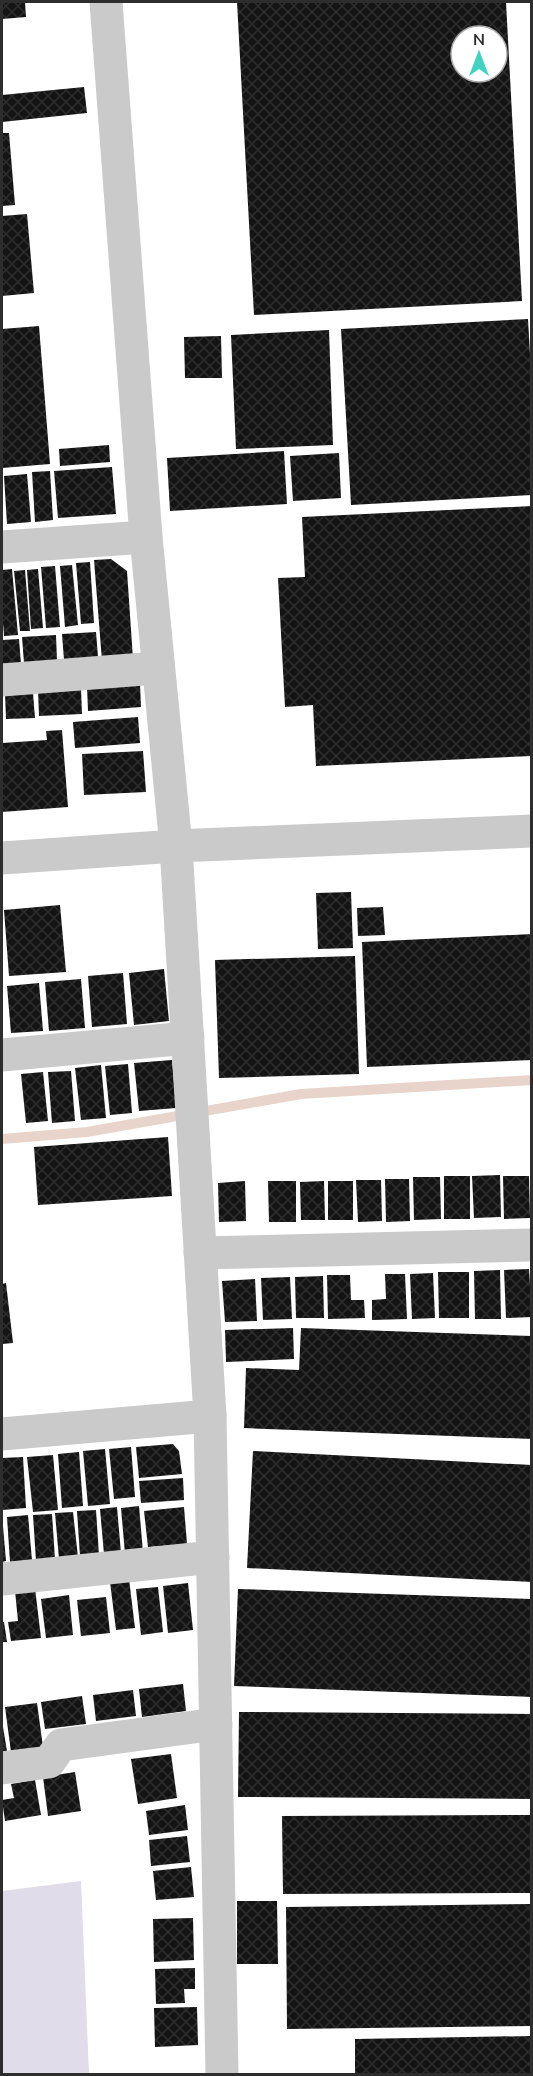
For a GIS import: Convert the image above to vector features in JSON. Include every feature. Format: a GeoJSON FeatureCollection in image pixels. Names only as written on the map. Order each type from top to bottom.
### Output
{"type":"FeatureCollection","features":[{"type":"Feature","properties":{"kind":"street"},"geometry":{"type":"LineString","coordinates":[[106,2],[146,537],[176,846],[210,1416],[222,2074]]}},
{"type":"Feature","properties":{"kind":"street"},"geometry":{"type":"LineString","coordinates":[[2,547],[146,537]]}},
{"type":"Feature","properties":{"kind":"street"},"geometry":{"type":"LineString","coordinates":[[2,680],[157,668]]}},
{"type":"Feature","properties":{"kind":"street"},"geometry":{"type":"LineString","coordinates":[[2,858],[176,846],[531,831]]}},
{"type":"Feature","properties":{"kind":"street"},"geometry":{"type":"LineString","coordinates":[[2,1055],[188,1038]]}},
{"type":"Feature","properties":{"kind":"street"},"geometry":{"type":"LineString","coordinates":[[200,1253],[531,1245]]}},
{"type":"Feature","properties":{"kind":"street"},"geometry":{"type":"LineString","coordinates":[[2,1434],[210,1416]]}},
{"type":"Feature","properties":{"kind":"street"},"geometry":{"type":"LineString","coordinates":[[2,1579],[213,1557]]}},
{"type":"Feature","properties":{"kind":"street"},"geometry":{"type":"LineString","coordinates":[[2,1768],[49,1762],[62,1745],[216,1724]]}},
{"type":"Feature","properties":{"kind":"shaded area"},"geometry":{"type":"Polygon","coordinates":[[[81,1881],[89,2074],[2,2074],[2,1891],[81,1881]]]}},
{"type":"Feature","properties":{"kind":"building"},"geometry":{"type":"Polygon","coordinates":[[[2,2],[25,2],[26,17],[2,19],[2,2]]]}},
{"type":"Feature","properties":{"kind":"building"},"geometry":{"type":"Polygon","coordinates":[[[237,2],[506,2],[507,24],[449,24],[449,84],[509,84],[509,58],[522,301],[254,315],[237,2]]]}},
{"type":"Feature","properties":{"kind":"building"},"geometry":{"type":"Polygon","coordinates":[[[84,87],[87,113],[2,122],[2,95],[84,87]]]}},
{"type":"Feature","properties":{"kind":"building"},"geometry":{"type":"Polygon","coordinates":[[[2,133],[9,133],[15,205],[2,206],[2,133]]]}},
{"type":"Feature","properties":{"kind":"building"},"geometry":{"type":"Polygon","coordinates":[[[27,214],[34,293],[2,296],[2,216],[27,214]]]}},
{"type":"Feature","properties":{"kind":"building"},"geometry":{"type":"Polygon","coordinates":[[[528,319],[532,389],[532,495],[351,505],[341,329],[528,319]]]}},
{"type":"Feature","properties":{"kind":"building"},"geometry":{"type":"Polygon","coordinates":[[[39,326],[50,464],[2,468],[2,329],[39,326]]]}},
{"type":"Feature","properties":{"kind":"building"},"geometry":{"type":"Polygon","coordinates":[[[329,330],[333,445],[236,449],[231,335],[329,330]]]}},
{"type":"Feature","properties":{"kind":"building"},"geometry":{"type":"Polygon","coordinates":[[[221,336],[222,378],[185,378],[184,337],[221,336]]]}},
{"type":"Feature","properties":{"kind":"building"},"geometry":{"type":"Polygon","coordinates":[[[109,445],[110,462],[60,466],[59,449],[109,445]]]}},
{"type":"Feature","properties":{"kind":"building"},"geometry":{"type":"Polygon","coordinates":[[[284,451],[287,504],[170,511],[167,458],[284,451]]]}},
{"type":"Feature","properties":{"kind":"building"},"geometry":{"type":"Polygon","coordinates":[[[339,453],[341,498],[293,501],[290,456],[339,453]]]}},
{"type":"Feature","properties":{"kind":"building"},"geometry":{"type":"Polygon","coordinates":[[[112,467],[116,514],[58,518],[54,471],[112,467]]]}},
{"type":"Feature","properties":{"kind":"building"},"geometry":{"type":"Polygon","coordinates":[[[50,471],[53,520],[35,522],[32,472],[50,471]]]}},
{"type":"Feature","properties":{"kind":"building"},"geometry":{"type":"Polygon","coordinates":[[[27,474],[31,522],[7,524],[4,476],[27,474]]]}},
{"type":"Feature","properties":{"kind":"building"},"geometry":{"type":"Polygon","coordinates":[[[532,506],[532,756],[316,766],[313,705],[285,707],[278,578],[305,577],[302,517],[532,506]]]}},
{"type":"Feature","properties":{"kind":"building"},"geometry":{"type":"Polygon","coordinates":[[[111,559],[127,571],[133,659],[102,661],[94,560],[111,559]]]}},
{"type":"Feature","properties":{"kind":"building"},"geometry":{"type":"Polygon","coordinates":[[[90,562],[94,623],[81,624],[76,563],[90,562]]]}},
{"type":"Feature","properties":{"kind":"building"},"geometry":{"type":"Polygon","coordinates":[[[72,565],[78,625],[65,627],[60,566],[72,565]]]}},
{"type":"Feature","properties":{"kind":"building"},"geometry":{"type":"Polygon","coordinates":[[[55,566],[60,627],[46,628],[41,567],[55,566]]]}},
{"type":"Feature","properties":{"kind":"building"},"geometry":{"type":"Polygon","coordinates":[[[12,569],[18,635],[4,636],[2,570],[12,569]]]}},
{"type":"Feature","properties":{"kind":"building"},"geometry":{"type":"Polygon","coordinates":[[[38,569],[43,628],[31,629],[27,570],[38,569]]]}},
{"type":"Feature","properties":{"kind":"building"},"geometry":{"type":"Polygon","coordinates":[[[25,570],[30,631],[20,631],[14,571],[25,570]]]}},
{"type":"Feature","properties":{"kind":"building"},"geometry":{"type":"Polygon","coordinates":[[[96,632],[98,657],[64,660],[62,634],[96,632]]]}},
{"type":"Feature","properties":{"kind":"building"},"geometry":{"type":"Polygon","coordinates":[[[56,635],[57,661],[24,663],[22,637],[56,635]]]}},
{"type":"Feature","properties":{"kind":"building"},"geometry":{"type":"Polygon","coordinates":[[[19,639],[21,664],[2,665],[2,640],[19,639]]]}},
{"type":"Feature","properties":{"kind":"building"},"geometry":{"type":"Polygon","coordinates":[[[140,683],[141,707],[88,711],[87,687],[140,683]]]}},
{"type":"Feature","properties":{"kind":"building"},"geometry":{"type":"Polygon","coordinates":[[[81,688],[82,714],[39,716],[38,690],[81,688]]]}},
{"type":"Feature","properties":{"kind":"building"},"geometry":{"type":"Polygon","coordinates":[[[33,693],[35,718],[6,719],[5,694],[33,693]]]}},
{"type":"Feature","properties":{"kind":"building"},"geometry":{"type":"Polygon","coordinates":[[[138,717],[140,743],[75,748],[73,722],[138,717]]]}},
{"type":"Feature","properties":{"kind":"building"},"geometry":{"type":"Polygon","coordinates":[[[62,730],[68,807],[2,812],[2,743],[47,740],[46,731],[62,730]]]}},
{"type":"Feature","properties":{"kind":"building"},"geometry":{"type":"Polygon","coordinates":[[[143,751],[146,792],[84,795],[82,754],[143,751]]]}},
{"type":"Feature","properties":{"kind":"building"},"geometry":{"type":"Polygon","coordinates":[[[351,892],[353,948],[318,949],[316,893],[351,892]]]}},
{"type":"Feature","properties":{"kind":"building"},"geometry":{"type":"Polygon","coordinates":[[[60,905],[66,972],[9,976],[4,910],[60,905]]]}},
{"type":"Feature","properties":{"kind":"building"},"geometry":{"type":"Polygon","coordinates":[[[383,907],[385,935],[358,936],[357,908],[383,907]]]}},
{"type":"Feature","properties":{"kind":"building"},"geometry":{"type":"Polygon","coordinates":[[[532,934],[532,1060],[367,1067],[362,942],[532,934]]]}},
{"type":"Feature","properties":{"kind":"building"},"geometry":{"type":"Polygon","coordinates":[[[355,956],[359,1074],[219,1078],[215,960],[355,956]]]}},
{"type":"Feature","properties":{"kind":"building"},"geometry":{"type":"Polygon","coordinates":[[[164,969],[169,1021],[134,1025],[129,973],[164,969]]]}},
{"type":"Feature","properties":{"kind":"building"},"geometry":{"type":"Polygon","coordinates":[[[123,973],[127,1024],[92,1027],[88,976],[123,973]]]}},
{"type":"Feature","properties":{"kind":"building"},"geometry":{"type":"Polygon","coordinates":[[[81,979],[85,1028],[49,1031],[45,982],[81,979]]]}},
{"type":"Feature","properties":{"kind":"building"},"geometry":{"type":"Polygon","coordinates":[[[39,983],[43,1031],[11,1033],[7,986],[39,983]]]}},
{"type":"Feature","properties":{"kind":"building"},"geometry":{"type":"Polygon","coordinates":[[[172,1060],[176,1108],[139,1111],[134,1063],[172,1060]]]}},
{"type":"Feature","properties":{"kind":"building"},"geometry":{"type":"Polygon","coordinates":[[[128,1064],[132,1113],[110,1115],[105,1066],[128,1064]]]}},
{"type":"Feature","properties":{"kind":"building"},"geometry":{"type":"Polygon","coordinates":[[[101,1065],[106,1118],[81,1120],[75,1068],[101,1065]]]}},
{"type":"Feature","properties":{"kind":"building"},"geometry":{"type":"Polygon","coordinates":[[[71,1071],[75,1121],[52,1123],[48,1072],[71,1071]]]}},
{"type":"Feature","properties":{"kind":"building"},"geometry":{"type":"Polygon","coordinates":[[[43,1072],[48,1121],[26,1123],[21,1074],[43,1072]]]}},
{"type":"Feature","properties":{"kind":"building"},"geometry":{"type":"Polygon","coordinates":[[[168,1137],[172,1196],[38,1205],[34,1147],[168,1137]]]}},
{"type":"Feature","properties":{"kind":"building"},"geometry":{"type":"Polygon","coordinates":[[[500,1175],[501,1217],[474,1218],[472,1176],[500,1175]]]}},
{"type":"Feature","properties":{"kind":"building"},"geometry":{"type":"Polygon","coordinates":[[[444,1176],[470,1176],[470,1219],[444,1219],[444,1176]]]}},
{"type":"Feature","properties":{"kind":"building"},"geometry":{"type":"Polygon","coordinates":[[[503,1176],[529,1176],[530,1218],[504,1219],[503,1176]]]}},
{"type":"Feature","properties":{"kind":"building"},"geometry":{"type":"Polygon","coordinates":[[[413,1177],[440,1177],[441,1219],[414,1220],[413,1177]]]}},
{"type":"Feature","properties":{"kind":"building"},"geometry":{"type":"Polygon","coordinates":[[[385,1179],[409,1179],[410,1221],[386,1222],[385,1179]]]}},
{"type":"Feature","properties":{"kind":"building"},"geometry":{"type":"Polygon","coordinates":[[[356,1180],[381,1180],[382,1221],[358,1222],[356,1180]]]}},
{"type":"Feature","properties":{"kind":"building"},"geometry":{"type":"Polygon","coordinates":[[[245,1181],[246,1221],[219,1222],[218,1183],[245,1181]]]}},
{"type":"Feature","properties":{"kind":"building"},"geometry":{"type":"Polygon","coordinates":[[[268,1181],[296,1181],[296,1222],[269,1222],[268,1181]]]}},
{"type":"Feature","properties":{"kind":"building"},"geometry":{"type":"Polygon","coordinates":[[[324,1181],[325,1220],[301,1220],[300,1182],[324,1181]]]}},
{"type":"Feature","properties":{"kind":"building"},"geometry":{"type":"Polygon","coordinates":[[[328,1181],[353,1181],[353,1220],[328,1220],[328,1181]]]}},
{"type":"Feature","properties":{"kind":"building"},"geometry":{"type":"Polygon","coordinates":[[[529,1269],[532,1317],[506,1318],[504,1270],[529,1269]]]}},
{"type":"Feature","properties":{"kind":"building"},"geometry":{"type":"Polygon","coordinates":[[[500,1270],[501,1319],[475,1319],[474,1271],[500,1270]]]}},
{"type":"Feature","properties":{"kind":"building"},"geometry":{"type":"Polygon","coordinates":[[[438,1272],[469,1272],[469,1318],[439,1318],[438,1272]]]}},
{"type":"Feature","properties":{"kind":"building"},"geometry":{"type":"Polygon","coordinates":[[[433,1273],[435,1318],[412,1319],[410,1274],[433,1273]]]}},
{"type":"Feature","properties":{"kind":"building"},"geometry":{"type":"Polygon","coordinates":[[[385,1274],[405,1274],[407,1319],[372,1320],[372,1300],[386,1299],[385,1274]]]}},
{"type":"Feature","properties":{"kind":"building"},"geometry":{"type":"Polygon","coordinates":[[[327,1275],[350,1275],[351,1300],[364,1300],[365,1318],[328,1319],[327,1275]]]}},
{"type":"Feature","properties":{"kind":"building"},"geometry":{"type":"Polygon","coordinates":[[[323,1276],[324,1318],[296,1318],[295,1277],[323,1276]]]}},
{"type":"Feature","properties":{"kind":"building"},"geometry":{"type":"Polygon","coordinates":[[[290,1277],[292,1319],[263,1320],[261,1278],[290,1277]]]}},
{"type":"Feature","properties":{"kind":"building"},"geometry":{"type":"Polygon","coordinates":[[[255,1279],[257,1321],[225,1322],[222,1281],[255,1279]]]}},
{"type":"Feature","properties":{"kind":"building"},"geometry":{"type":"Polygon","coordinates":[[[6,1283],[13,1343],[2,1344],[2,1284],[6,1283]]]}},
{"type":"Feature","properties":{"kind":"building"},"geometry":{"type":"Polygon","coordinates":[[[293,1328],[294,1359],[226,1362],[225,1330],[293,1328]]]}},
{"type":"Feature","properties":{"kind":"building"},"geometry":{"type":"Polygon","coordinates":[[[301,1328],[532,1336],[532,1439],[244,1428],[246,1368],[299,1370],[301,1328]]]}},
{"type":"Feature","properties":{"kind":"building"},"geometry":{"type":"Polygon","coordinates":[[[173,1444],[179,1451],[182,1474],[139,1478],[136,1447],[173,1444]]]}},
{"type":"Feature","properties":{"kind":"building"},"geometry":{"type":"Polygon","coordinates":[[[131,1447],[135,1497],[114,1499],[109,1449],[131,1447]]]}},
{"type":"Feature","properties":{"kind":"building"},"geometry":{"type":"Polygon","coordinates":[[[105,1449],[110,1504],[88,1506],[83,1451],[105,1449]]]}},
{"type":"Feature","properties":{"kind":"building"},"geometry":{"type":"Polygon","coordinates":[[[253,1451],[532,1465],[532,1582],[247,1568],[253,1451]]]}},
{"type":"Feature","properties":{"kind":"building"},"geometry":{"type":"Polygon","coordinates":[[[79,1452],[83,1506],[62,1508],[58,1454],[79,1452]]]}},
{"type":"Feature","properties":{"kind":"building"},"geometry":{"type":"Polygon","coordinates":[[[53,1455],[58,1510],[33,1512],[27,1457],[53,1455]]]}},
{"type":"Feature","properties":{"kind":"building"},"geometry":{"type":"Polygon","coordinates":[[[23,1457],[26,1508],[2,1510],[2,1458],[23,1457]]]}},
{"type":"Feature","properties":{"kind":"building"},"geometry":{"type":"Polygon","coordinates":[[[183,1478],[184,1500],[141,1503],[139,1481],[183,1478]]]}},
{"type":"Feature","properties":{"kind":"building"},"geometry":{"type":"Polygon","coordinates":[[[139,1506],[143,1552],[125,1554],[121,1508],[139,1506]]]}},
{"type":"Feature","properties":{"kind":"building"},"geometry":{"type":"Polygon","coordinates":[[[117,1507],[121,1553],[104,1554],[100,1509],[117,1507]]]}},
{"type":"Feature","properties":{"kind":"building"},"geometry":{"type":"Polygon","coordinates":[[[184,1507],[187,1544],[148,1547],[144,1511],[184,1507]]]}},
{"type":"Feature","properties":{"kind":"building"},"geometry":{"type":"Polygon","coordinates":[[[96,1510],[99,1555],[80,1556],[77,1511],[96,1510]]]}},
{"type":"Feature","properties":{"kind":"building"},"geometry":{"type":"Polygon","coordinates":[[[73,1512],[78,1557],[59,1559],[55,1513],[73,1512]]]}},
{"type":"Feature","properties":{"kind":"building"},"geometry":{"type":"Polygon","coordinates":[[[52,1514],[55,1559],[36,1561],[33,1515],[52,1514]]]}},
{"type":"Feature","properties":{"kind":"building"},"geometry":{"type":"Polygon","coordinates":[[[28,1515],[32,1560],[10,1562],[7,1517],[28,1515]]]}},
{"type":"Feature","properties":{"kind":"building"},"geometry":{"type":"Polygon","coordinates":[[[2,1526],[6,1561],[2,1562],[2,1526]]]}},
{"type":"Feature","properties":{"kind":"building"},"geometry":{"type":"Polygon","coordinates":[[[129,1579],[135,1628],[116,1630],[110,1582],[129,1579]]]}},
{"type":"Feature","properties":{"kind":"building"},"geometry":{"type":"Polygon","coordinates":[[[188,1583],[193,1630],[168,1633],[163,1586],[188,1583]]]}},
{"type":"Feature","properties":{"kind":"building"},"geometry":{"type":"Polygon","coordinates":[[[158,1587],[163,1632],[141,1635],[136,1589],[158,1587]]]}},
{"type":"Feature","properties":{"kind":"building"},"geometry":{"type":"Polygon","coordinates":[[[35,1588],[41,1638],[11,1641],[8,1622],[18,1621],[15,1591],[35,1588]]]}},
{"type":"Feature","properties":{"kind":"building"},"geometry":{"type":"Polygon","coordinates":[[[238,1589],[532,1599],[532,1697],[234,1686],[238,1589]]]}},
{"type":"Feature","properties":{"kind":"building"},"geometry":{"type":"Polygon","coordinates":[[[69,1595],[73,1635],[46,1638],[41,1599],[69,1595]]]}},
{"type":"Feature","properties":{"kind":"building"},"geometry":{"type":"Polygon","coordinates":[[[106,1597],[110,1633],[81,1636],[77,1600],[106,1597]]]}},
{"type":"Feature","properties":{"kind":"building"},"geometry":{"type":"Polygon","coordinates":[[[2,1622],[4,1622],[7,1642],[2,1642],[2,1622]]]}},
{"type":"Feature","properties":{"kind":"building"},"geometry":{"type":"Polygon","coordinates":[[[183,1684],[186,1711],[142,1717],[139,1689],[183,1684]]]}},
{"type":"Feature","properties":{"kind":"building"},"geometry":{"type":"Polygon","coordinates":[[[133,1690],[136,1716],[96,1721],[93,1695],[133,1690]]]}},
{"type":"Feature","properties":{"kind":"building"},"geometry":{"type":"Polygon","coordinates":[[[82,1696],[86,1724],[45,1729],[41,1702],[82,1696]]]}},
{"type":"Feature","properties":{"kind":"building"},"geometry":{"type":"Polygon","coordinates":[[[37,1703],[43,1747],[11,1752],[5,1707],[37,1703]]]}},
{"type":"Feature","properties":{"kind":"building"},"geometry":{"type":"Polygon","coordinates":[[[239,1712],[532,1714],[532,1799],[238,1797],[239,1712]]]}},
{"type":"Feature","properties":{"kind":"building"},"geometry":{"type":"Polygon","coordinates":[[[2,1721],[7,1751],[2,1752],[2,1721]]]}},
{"type":"Feature","properties":{"kind":"building"},"geometry":{"type":"Polygon","coordinates":[[[171,1754],[177,1798],[138,1804],[131,1759],[171,1754]]]}},
{"type":"Feature","properties":{"kind":"building"},"geometry":{"type":"Polygon","coordinates":[[[75,1772],[81,1811],[48,1816],[43,1777],[75,1772]]]}},
{"type":"Feature","properties":{"kind":"building"},"geometry":{"type":"Polygon","coordinates":[[[35,1780],[41,1815],[5,1821],[2,1800],[14,1798],[11,1784],[35,1780]]]}},
{"type":"Feature","properties":{"kind":"building"},"geometry":{"type":"Polygon","coordinates":[[[185,1805],[188,1830],[149,1835],[146,1811],[185,1805]]]}},
{"type":"Feature","properties":{"kind":"building"},"geometry":{"type":"Polygon","coordinates":[[[532,1815],[532,1893],[283,1894],[282,1816],[532,1815]]]}},
{"type":"Feature","properties":{"kind":"building"},"geometry":{"type":"Polygon","coordinates":[[[187,1836],[190,1862],[151,1866],[149,1840],[187,1836]]]}},
{"type":"Feature","properties":{"kind":"building"},"geometry":{"type":"Polygon","coordinates":[[[191,1867],[194,1897],[156,1900],[153,1871],[191,1867]]]}},
{"type":"Feature","properties":{"kind":"building"},"geometry":{"type":"Polygon","coordinates":[[[237,1901],[277,1901],[278,1964],[237,1964],[237,1901]]]}},
{"type":"Feature","properties":{"kind":"building"},"geometry":{"type":"Polygon","coordinates":[[[532,1904],[532,2026],[287,2029],[286,1907],[532,1904]]]}},
{"type":"Feature","properties":{"kind":"building"},"geometry":{"type":"Polygon","coordinates":[[[193,1918],[194,1960],[154,1962],[153,1919],[193,1918]]]}},
{"type":"Feature","properties":{"kind":"building"},"geometry":{"type":"Polygon","coordinates":[[[195,1968],[195,1989],[184,1989],[185,2003],[156,2004],[155,1969],[195,1968]]]}},
{"type":"Feature","properties":{"kind":"building"},"geometry":{"type":"Polygon","coordinates":[[[197,2007],[198,2045],[155,2047],[154,2008],[197,2007]]]}},
{"type":"Feature","properties":{"kind":"building"},"geometry":{"type":"Polygon","coordinates":[[[532,2036],[532,2074],[355,2074],[355,2039],[532,2036]]]}},
{"type":"Feature","properties":{"kind":"waterway"},"geometry":{"type":"LineString","coordinates":[[2,1139],[87,1132],[301,1094],[532,1080]]}}]}
